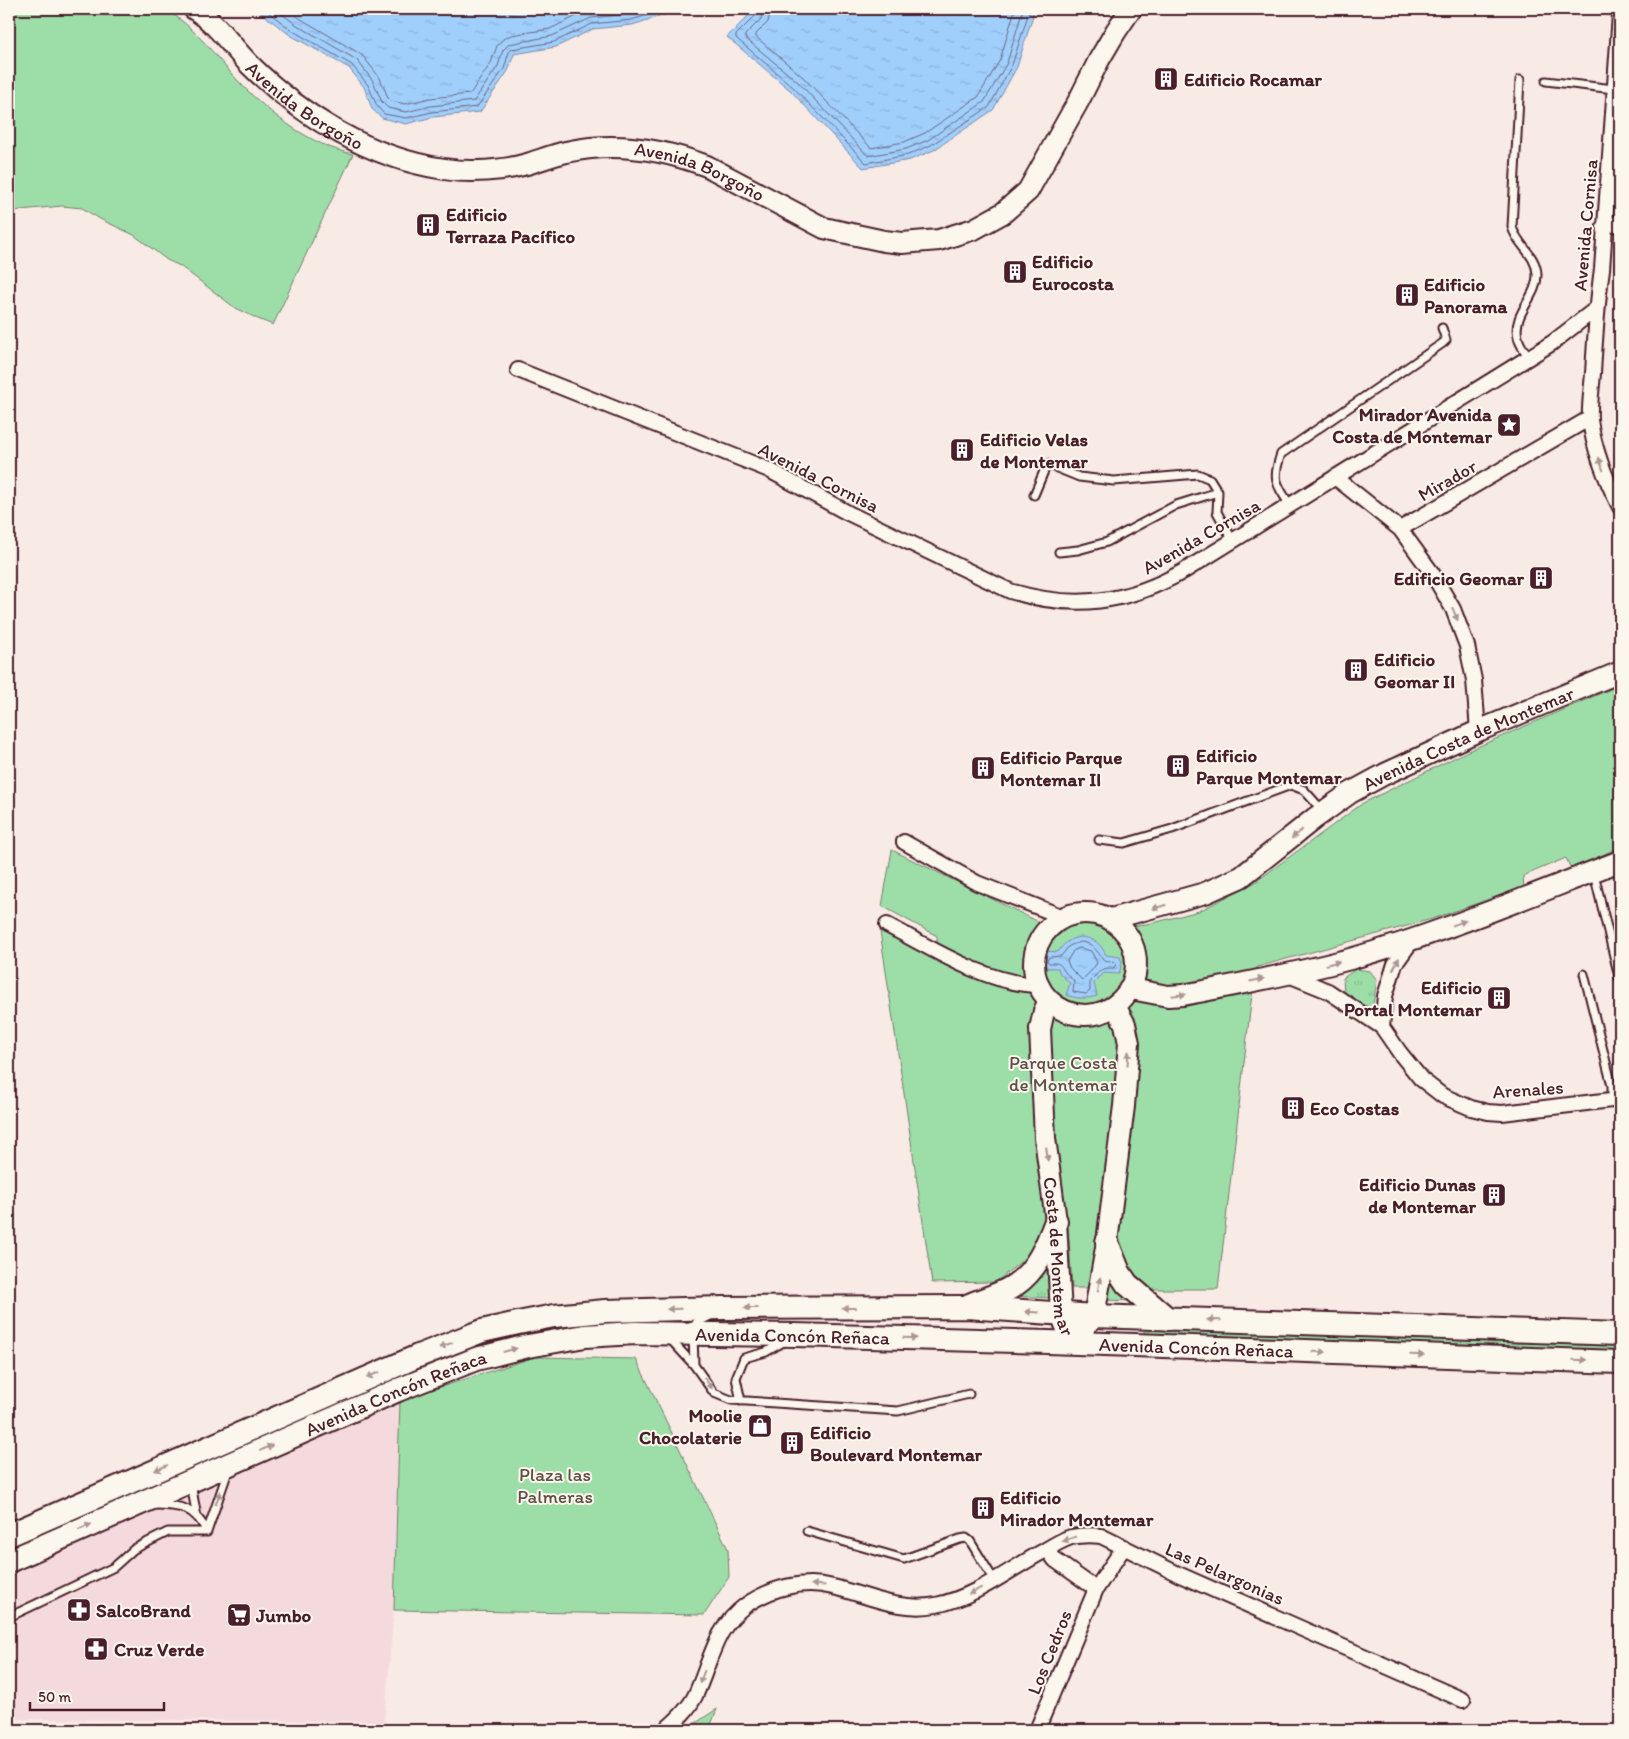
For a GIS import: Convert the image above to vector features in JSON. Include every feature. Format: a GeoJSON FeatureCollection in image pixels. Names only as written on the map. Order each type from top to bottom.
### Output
{"type":"FeatureCollection","features":[{"type":"Feature","properties":{"kind":"main road"},"geometry":{"type":"LineString","coordinates":[[966,1307],[1015,1286],[1029,1273],[1044,1252],[1056,1221]]}},
{"type":"Feature","properties":{"kind":"main road"},"geometry":{"type":"LineString","coordinates":[[1106,1242],[1119,1272],[1127,1284],[1168,1319]]}},
{"type":"Feature","properties":{"kind":"main road","name":"Avenida Concón Reñaca"},"geometry":{"type":"LineString","coordinates":[[9,1535],[386,1369],[482,1332],[554,1316],[606,1311],[723,1308],[966,1307],[1094,1316],[1620,1334]]}},
{"type":"Feature","properties":{"kind":"main road","name":"Avenida Concón Reñaca"},"geometry":{"type":"LineString","coordinates":[[9,1561],[138,1504],[191,1476],[231,1464],[398,1390],[476,1359],[528,1346],[585,1336],[664,1334],[795,1335],[1072,1342],[1620,1362]]}},
{"type":"Feature","properties":{"kind":"street","name":"Avenida Borgoño"},"geometry":{"type":"LineString","coordinates":[[194,9],[213,24],[267,81],[304,111],[347,137],[395,157],[445,170],[481,171],[526,164],[567,152],[589,148],[632,147],[654,150],[707,166],[824,228],[884,241],[911,242],[939,240],[974,229],[1003,213],[1028,191],[1099,60],[1131,9]]}},
{"type":"Feature","properties":{"kind":"street","name":"Avenida Cornisa"},"geometry":{"type":"LineString","coordinates":[[518,370],[769,470],[848,512],[1010,590],[1052,601],[1075,602],[1098,601],[1143,591],[1164,582],[1291,506],[1552,343],[1597,308],[1602,270],[1604,226],[1615,151],[1614,90],[1620,14]]}},
{"type":"Feature","properties":{"kind":"street"},"geometry":{"type":"LineString","coordinates":[[1604,226],[1620,223]]}},
{"type":"Feature","properties":{"kind":"street"},"geometry":{"type":"LineString","coordinates":[[1597,308],[1590,418],[1594,442],[1602,466],[1620,507]]}},
{"type":"Feature","properties":{"kind":"street","name":"Mirador"},"geometry":{"type":"LineString","coordinates":[[1400,529],[1590,418]]}},
{"type":"Feature","properties":{"kind":"street"},"geometry":{"type":"LineString","coordinates":[[1335,477],[1400,529],[1432,573],[1454,609],[1467,646],[1474,680],[1478,731]]}},
{"type":"Feature","properties":{"kind":"street","name":"Avenida Costa de Montemar"},"geometry":{"type":"LineString","coordinates":[[1111,919],[1206,893],[1241,877],[1350,793],[1385,774],[1478,731],[1620,672]]}},
{"type":"Feature","properties":{"kind":"street"},"geometry":{"type":"LineString","coordinates":[[904,842],[977,883],[1063,917]]}},
{"type":"Feature","properties":{"kind":"street"},"geometry":{"type":"LineString","coordinates":[[1131,989],[1168,996],[1184,995],[1349,959],[1413,939],[1620,860]]}},
{"type":"Feature","properties":{"kind":"street"},"geometry":{"type":"LineString","coordinates":[[887,925],[959,962],[1006,981],[1023,984],[1044,993],[1061,1010],[1089,1016],[1103,1013],[1115,1006],[1131,989],[1136,974],[1136,958],[1132,942],[1123,929],[1111,919],[1095,914],[1079,913],[1063,917],[1050,926],[1040,938],[1035,953],[1034,969],[1044,993]]}},
{"type":"Feature","properties":{"kind":"street"},"geometry":{"type":"LineString","coordinates":[[1382,1027],[1385,996],[1395,964],[1413,939]]}},
{"type":"Feature","properties":{"kind":"street","name":"Arenales"},"geometry":{"type":"LineString","coordinates":[[1286,974],[1328,991],[1382,1027],[1421,1078],[1443,1096],[1471,1108],[1502,1113],[1616,1099]]}},
{"type":"Feature","properties":{"kind":"street","name":"Costa de Montemar"},"geometry":{"type":"LineString","coordinates":[[1044,993],[1044,1012],[1040,1029],[1045,1138],[1056,1221],[1061,1314],[1072,1342],[1094,1316],[1124,1106],[1129,1043],[1125,1024],[1115,1006]]}},
{"type":"Feature","properties":{"kind":"street","name":"Las Pelargonias"},"geometry":{"type":"LineString","coordinates":[[665,1730],[683,1714],[694,1697],[716,1640],[724,1627],[734,1616],[758,1598],[789,1586],[819,1584],[832,1586],[898,1606],[934,1605],[966,1596],[1071,1537],[1091,1535],[1101,1536],[1178,1574],[1463,1700]]}},
{"type":"Feature","properties":{"kind":"street","name":"Los Cedros"},"geometry":{"type":"LineString","coordinates":[[1037,1730],[1096,1589],[1124,1547]]}},
{"type":"Feature","properties":{"kind":"street"},"geometry":{"type":"LineString","coordinates":[[1047,1549],[1055,1560],[1096,1589]]}},
{"type":"Feature","properties":{"kind":"lane"},"geometry":{"type":"LineString","coordinates":[[1520,80],[1512,227],[1513,233],[1529,253],[1536,267],[1536,283],[1521,313],[1517,329],[1518,338],[1528,358]]}},
{"type":"Feature","properties":{"kind":"lane"},"geometry":{"type":"LineString","coordinates":[[1546,81],[1614,90]]}},
{"type":"Feature","properties":{"kind":"lane"},"geometry":{"type":"LineString","coordinates":[[1291,506],[1278,486],[1276,479],[1275,471],[1281,454],[1443,343],[1446,340],[1446,336],[1442,328]]}},
{"type":"Feature","properties":{"kind":"lane"},"geometry":{"type":"LineString","coordinates":[[1034,495],[1047,464],[1078,477],[1114,481],[1198,474],[1210,479],[1218,492],[1217,512],[1233,541]]}},
{"type":"Feature","properties":{"kind":"lane"},"geometry":{"type":"LineString","coordinates":[[1059,552],[1078,550],[1107,542],[1176,505],[1218,492]]}},
{"type":"Feature","properties":{"kind":"lane"},"geometry":{"type":"LineString","coordinates":[[1099,840],[1124,843],[1172,829],[1291,785],[1304,790],[1324,812]]}},
{"type":"Feature","properties":{"kind":"lane"},"geometry":{"type":"LineString","coordinates":[[1594,871],[1620,981]]}},
{"type":"Feature","properties":{"kind":"lane"},"geometry":{"type":"LineString","coordinates":[[1584,974],[1616,1099]]}},
{"type":"Feature","properties":{"kind":"lane"},"geometry":{"type":"LineString","coordinates":[[694,1365],[696,1323],[723,1308]]}},
{"type":"Feature","properties":{"kind":"lane"},"geometry":{"type":"LineString","coordinates":[[664,1334],[694,1365],[714,1393],[731,1400],[898,1411],[969,1394]]}},
{"type":"Feature","properties":{"kind":"lane"},"geometry":{"type":"LineString","coordinates":[[740,1401],[736,1378],[744,1358],[766,1352],[795,1335]]}},
{"type":"Feature","properties":{"kind":"lane"},"geometry":{"type":"LineString","coordinates":[[204,1458],[254,1427]]}},
{"type":"Feature","properties":{"kind":"lane"},"geometry":{"type":"LineString","coordinates":[[207,1532],[231,1464]]}},
{"type":"Feature","properties":{"kind":"lane"},"geometry":{"type":"LineString","coordinates":[[191,1476],[197,1517]]}},
{"type":"Feature","properties":{"kind":"lane"},"geometry":{"type":"LineString","coordinates":[[138,1504],[182,1506],[200,1519],[207,1532]]}},
{"type":"Feature","properties":{"kind":"lane"},"geometry":{"type":"LineString","coordinates":[[807,1531],[904,1559],[966,1538],[970,1541],[994,1580]]}},
{"type":"Feature","properties":{"kind":"lane"},"geometry":{"type":"LineString","coordinates":[[9,1616],[114,1567],[134,1549],[168,1532],[207,1532]]}},
{"type":"Feature","properties":{"kind":"shaded area"},"geometry":{"type":"Polygon","coordinates":[[[400,1400],[394,1610],[384,1724],[374,1721],[9,1719],[9,1576],[400,1400]]]}},
{"type":"Feature","properties":{"kind":"green space"},"geometry":{"type":"Polygon","coordinates":[[[9,9],[165,9],[196,34],[241,84],[278,117],[322,144],[353,154],[273,325],[234,307],[180,266],[167,260],[134,235],[82,208],[62,206],[20,210],[9,213],[9,9]]]}},
{"type":"Feature","properties":{"kind":"green space","name":"Parque Costa de Montemar"},"geometry":{"type":"Polygon","coordinates":[[[1620,685],[1620,847],[1571,869],[1566,858],[1523,876],[1524,887],[1432,919],[1257,967],[1251,1002],[1218,1289],[1152,1289],[1096,1247],[1089,1288],[1072,1288],[1068,1223],[996,1282],[932,1283],[880,931],[937,955],[937,936],[882,906],[892,850],[1041,923],[1089,918],[1111,929],[1153,923],[1199,911],[1254,883],[1363,803],[1468,751],[1620,685]]]}},
{"type":"Feature","properties":{"kind":"green space"},"geometry":{"type":"Polygon","coordinates":[[[1356,969],[1370,971],[1377,980],[1372,1011],[1344,993],[1343,978],[1356,969]]]}},
{"type":"Feature","properties":{"kind":"green space"},"geometry":{"type":"Polygon","coordinates":[[[1052,1258],[1053,1298],[1012,1296],[1052,1258]]]}},
{"type":"Feature","properties":{"kind":"green space"},"geometry":{"type":"Polygon","coordinates":[[[1106,1265],[1136,1301],[1100,1300],[1106,1265]]]}},
{"type":"Feature","properties":{"kind":"green space"},"geometry":{"type":"Polygon","coordinates":[[[680,1318],[680,1325],[447,1361],[476,1344],[518,1332],[609,1319],[680,1318]]]}},
{"type":"Feature","properties":{"kind":"green space"},"geometry":{"type":"Polygon","coordinates":[[[1144,1327],[1620,1344],[1620,1353],[1144,1335],[1144,1327]]]}},
{"type":"Feature","properties":{"kind":"green space","name":"Plaza las Palmeras"},"geometry":{"type":"Polygon","coordinates":[[[535,1357],[636,1359],[728,1549],[729,1577],[704,1615],[394,1610],[400,1400],[535,1357]]]}},
{"type":"Feature","properties":{"kind":"green space"},"geometry":{"type":"Polygon","coordinates":[[[717,1709],[709,1730],[685,1730],[717,1709]]]}},
{"type":"Feature","properties":{"kind":"water"},"geometry":{"type":"Polygon","coordinates":[[[256,9],[683,9],[632,25],[593,29],[556,47],[514,54],[508,71],[480,112],[433,117],[406,124],[382,118],[372,109],[364,87],[349,68],[290,35],[256,9]]]}},
{"type":"Feature","properties":{"kind":"water"},"geometry":{"type":"Polygon","coordinates":[[[751,9],[1035,9],[1017,67],[993,110],[934,150],[910,160],[863,168],[790,90],[727,37],[752,12],[751,9]]]}},
{"type":"Feature","properties":{"kind":"water"},"geometry":{"type":"Polygon","coordinates":[[[1081,937],[1093,940],[1102,948],[1106,955],[1120,957],[1122,962],[1119,974],[1104,973],[1094,983],[1097,996],[1089,998],[1066,995],[1070,983],[1060,974],[1058,968],[1044,968],[1042,963],[1044,951],[1058,952],[1074,938],[1081,937]]]}},
{"type":"Feature","properties":{"kind":"place","name":"Edificio Rocamar"},"geometry":{"type":"Point","coordinates":[1166,79]}},
{"type":"Feature","properties":{"kind":"place","name":"Edificio Terraza Pacífico"},"geometry":{"type":"Point","coordinates":[428,225]}},
{"type":"Feature","properties":{"kind":"place","name":"Edificio Eurocosta"},"geometry":{"type":"Point","coordinates":[1015,272]}},
{"type":"Feature","properties":{"kind":"place","name":"Edificio Panorama"},"geometry":{"type":"Point","coordinates":[1407,295]}},
{"type":"Feature","properties":{"kind":"place","name":"Mirador Avenida Costa de Montemar"},"geometry":{"type":"Point","coordinates":[1509,425]}},
{"type":"Feature","properties":{"kind":"place","name":"Edificio Velas de Montemar"},"geometry":{"type":"Point","coordinates":[962,450]}},
{"type":"Feature","properties":{"kind":"place","name":"Edificio Geomar"},"geometry":{"type":"Point","coordinates":[1541,578]}},
{"type":"Feature","properties":{"kind":"place","name":"Edificio Geomar II"},"geometry":{"type":"Point","coordinates":[1356,670]}},
{"type":"Feature","properties":{"kind":"place","name":"Edificio Parque Montemar"},"geometry":{"type":"Point","coordinates":[1178,766]}},
{"type":"Feature","properties":{"kind":"place","name":"Edificio Parque Montemar II"},"geometry":{"type":"Point","coordinates":[983,768]}},
{"type":"Feature","properties":{"kind":"place","name":"Edificio Portal Montemar"},"geometry":{"type":"Point","coordinates":[1499,998]}},
{"type":"Feature","properties":{"kind":"place","name":"Eco Costas"},"geometry":{"type":"Point","coordinates":[1293,1108]}},
{"type":"Feature","properties":{"kind":"place","name":"Edificio Dunas de Montemar"},"geometry":{"type":"Point","coordinates":[1494,1195]}},
{"type":"Feature","properties":{"kind":"place","name":"Moolie Chocolaterie"},"geometry":{"type":"Point","coordinates":[760,1426]}},
{"type":"Feature","properties":{"kind":"place","name":"Edificio Boulevard Montemar"},"geometry":{"type":"Point","coordinates":[792,1443]}},
{"type":"Feature","properties":{"kind":"place","name":"Edificio Mirador Montemar"},"geometry":{"type":"Point","coordinates":[983,1508]}},
{"type":"Feature","properties":{"kind":"place","name":"SalcoBrand"},"geometry":{"type":"Point","coordinates":[79,1610]}},
{"type":"Feature","properties":{"kind":"place","name":"Jumbo"},"geometry":{"type":"Point","coordinates":[239,1615]}},
{"type":"Feature","properties":{"kind":"place","name":"Cruz Verde"},"geometry":{"type":"Point","coordinates":[96,1649]}}]}
